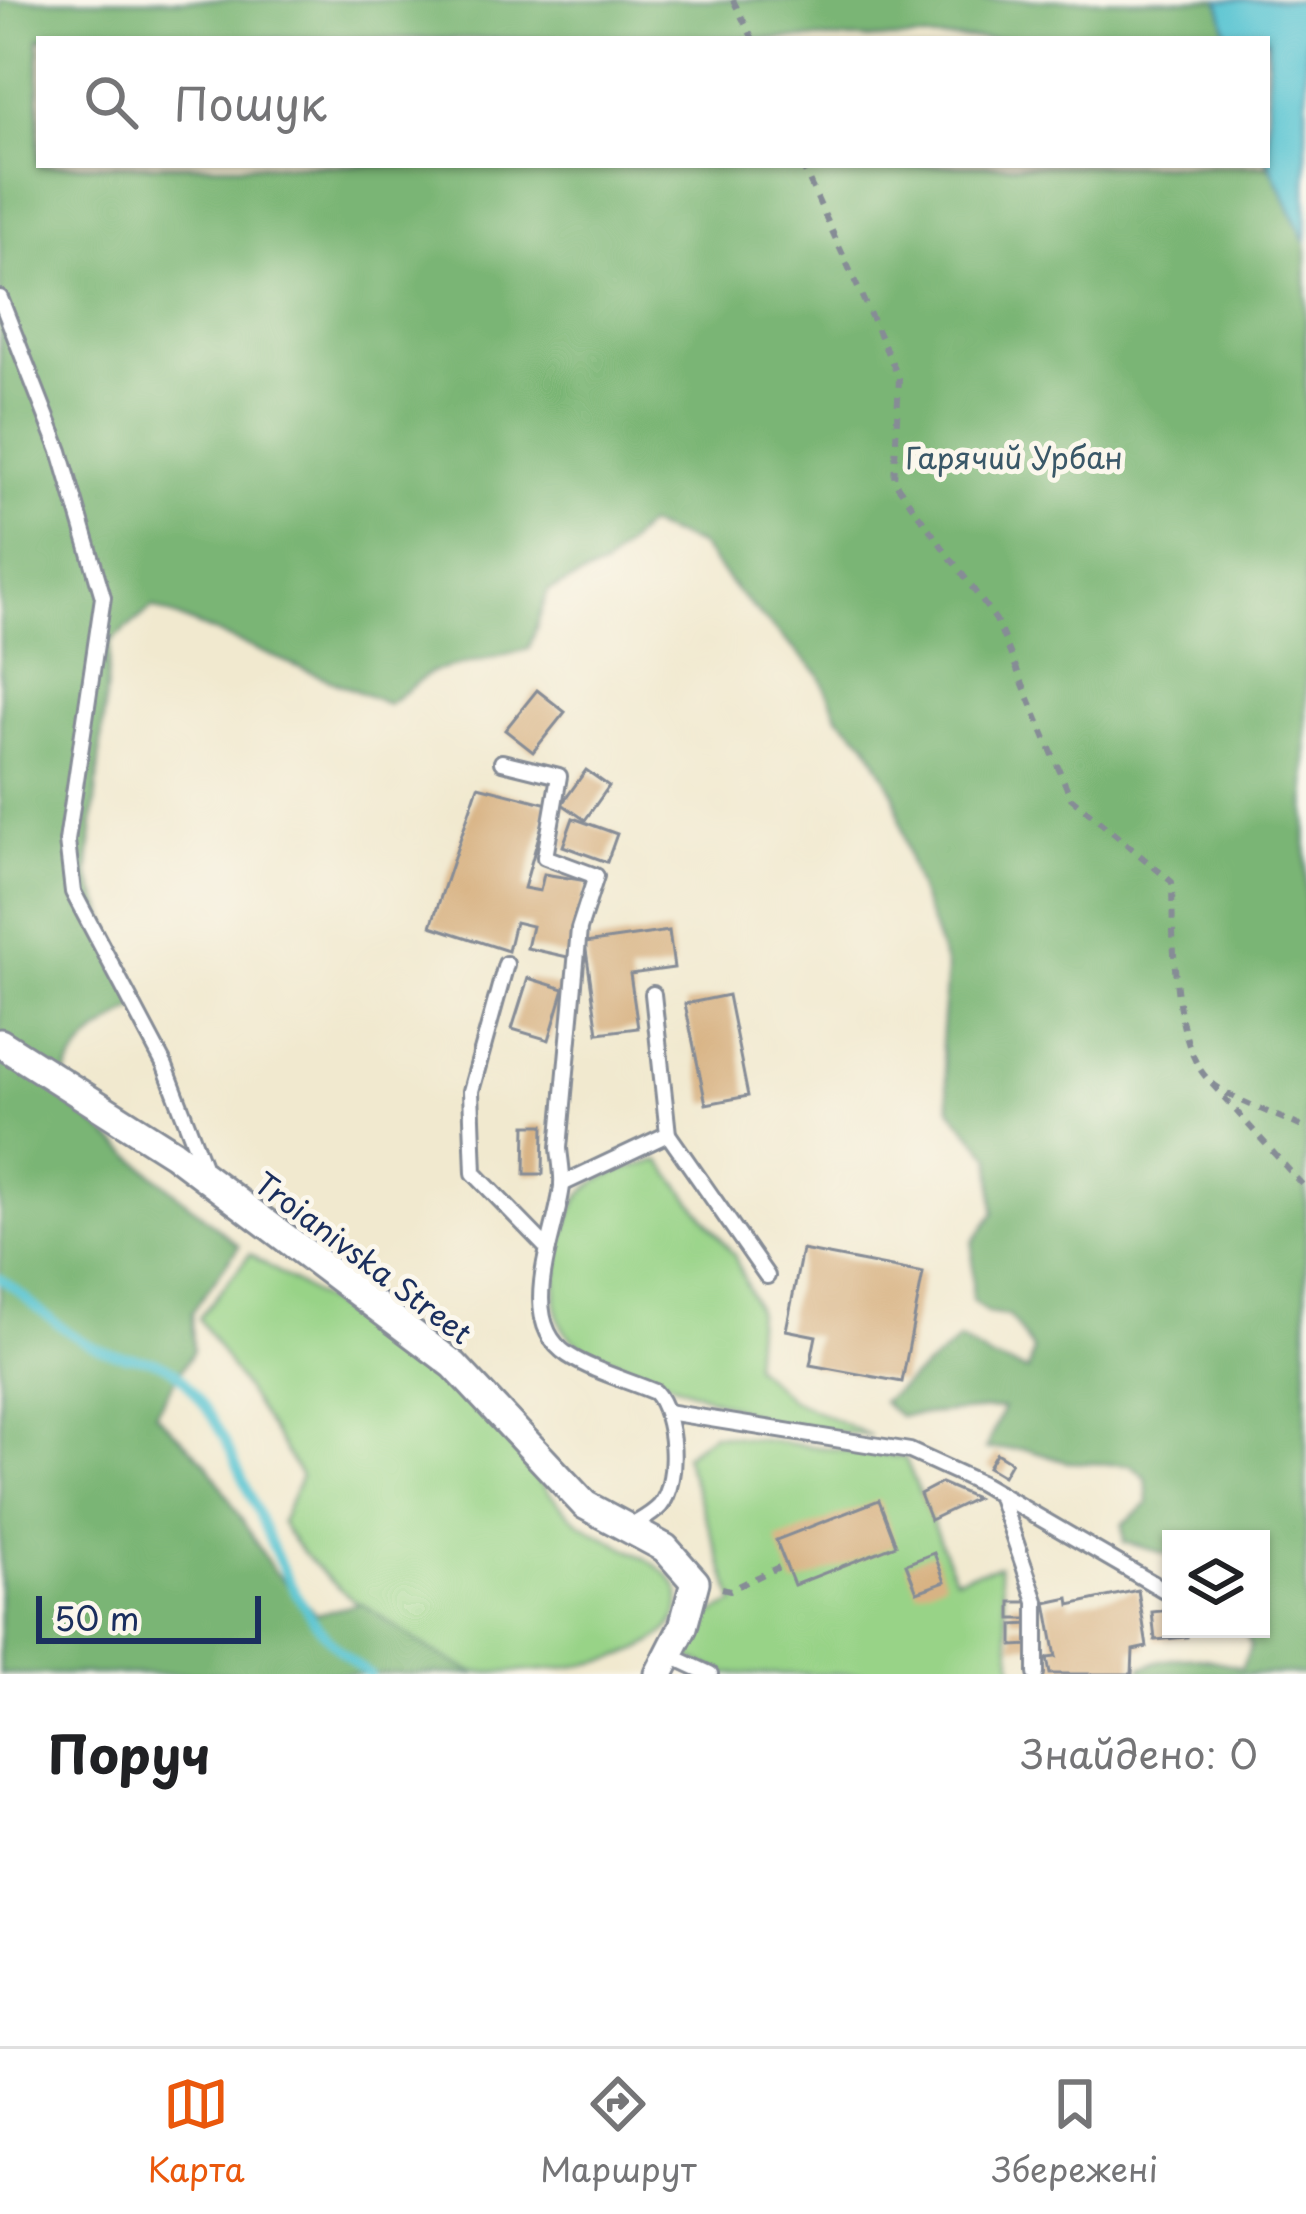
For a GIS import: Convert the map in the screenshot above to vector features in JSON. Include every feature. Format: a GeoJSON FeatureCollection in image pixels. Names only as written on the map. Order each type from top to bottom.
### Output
{"type":"FeatureCollection","features":[{"type":"Feature","properties":{"kind":"street","name":"Troianivska Street"},"geometry":{"type":"LineString","coordinates":[[0,1043],[209,1181],[454,1365],[585,1505],[665,1549],[695,1582]]}},
{"type":"Feature","properties":{"kind":"street"},"geometry":{"type":"LineString","coordinates":[[663,1664],[683,1627],[695,1582]]}},
{"type":"Feature","properties":{"kind":"lane"},"geometry":{"type":"LineString","coordinates":[[0,298],[60,451],[103,597],[67,841],[74,892],[164,1066],[209,1181]]}},
{"type":"Feature","properties":{"kind":"lane"},"geometry":{"type":"LineString","coordinates":[[502,762],[559,776],[545,857],[596,876],[579,929],[559,1148],[562,1184],[542,1272],[550,1337],[568,1354],[655,1392],[667,1412],[667,1494],[658,1508],[627,1529]]}},
{"type":"Feature","properties":{"kind":"lane"},"geometry":{"type":"LineString","coordinates":[[506,964],[471,1091],[474,1173],[548,1249]]}},
{"type":"Feature","properties":{"kind":"lane"},"geometry":{"type":"LineString","coordinates":[[653,994],[668,1134],[767,1276]]}},
{"type":"Feature","properties":{"kind":"lane"},"geometry":{"type":"LineString","coordinates":[[562,1184],[668,1134]]}},
{"type":"Feature","properties":{"kind":"lane"},"geometry":{"type":"LineString","coordinates":[[667,1412],[910,1450],[999,1494],[1162,1589]]}},
{"type":"Feature","properties":{"kind":"lane"},"geometry":{"type":"LineString","coordinates":[[999,1494],[1036,1601],[1036,1674]]}},
{"type":"Feature","properties":{"kind":"lane"},"geometry":{"type":"LineString","coordinates":[[663,1664],[710,1674]]}},
{"type":"Feature","properties":{"kind":"path"},"geometry":{"type":"LineString","coordinates":[[734,0],[752,36]]}},
{"type":"Feature","properties":{"kind":"path"},"geometry":{"type":"LineString","coordinates":[[803,168],[898,378],[894,481],[996,620],[1071,798],[1172,882],[1174,970],[1183,1025],[1210,1081],[1306,1189]]}},
{"type":"Feature","properties":{"kind":"path"},"geometry":{"type":"LineString","coordinates":[[1210,1081],[1306,1129]]}},
{"type":"Feature","properties":{"kind":"path"},"geometry":{"type":"LineString","coordinates":[[695,1582],[730,1590],[779,1567]]}},
{"type":"Feature","properties":{"kind":"green space","name":"Гарячий Урбан"},"geometry":{"type":"Polygon","coordinates":[[[0,0],[1219,0],[1228,36],[36,36],[36,168],[1270,165],[1306,243],[1306,1674],[1141,1674],[1141,1668],[1179,1658],[1241,1668],[1251,1646],[1248,1638],[1270,1638],[1270,1530],[1162,1530],[1162,1553],[1124,1542],[1123,1524],[1148,1504],[1146,1478],[1131,1465],[1067,1462],[1025,1449],[986,1449],[1003,1408],[899,1416],[882,1402],[960,1340],[991,1359],[1028,1371],[1033,1350],[1009,1316],[987,1313],[972,1300],[973,1242],[994,1213],[991,1157],[950,1108],[941,1042],[947,969],[910,864],[895,795],[866,741],[838,716],[819,674],[737,592],[700,545],[647,525],[604,567],[548,591],[529,649],[431,672],[388,704],[153,607],[111,641],[88,874],[141,1005],[88,1042],[70,1065],[60,1096],[239,1246],[192,1312],[193,1351],[155,1413],[208,1465],[273,1570],[316,1614],[361,1603],[430,1650],[476,1674],[0,1674],[0,0]]]}},
{"type":"Feature","properties":{"kind":"green space"},"geometry":{"type":"Polygon","coordinates":[[[660,1161],[734,1255],[757,1310],[753,1365],[790,1399],[871,1436],[774,1423],[587,1350],[565,1331],[556,1303],[556,1283],[575,1206],[582,1194],[608,1175],[660,1161]]]}},
{"type":"Feature","properties":{"kind":"green space"},"geometry":{"type":"Polygon","coordinates":[[[250,1254],[394,1346],[476,1407],[565,1510],[665,1573],[679,1596],[674,1621],[656,1639],[630,1653],[596,1662],[472,1672],[422,1647],[339,1588],[281,1522],[301,1476],[199,1318],[250,1254]]]}},
{"type":"Feature","properties":{"kind":"green space"},"geometry":{"type":"Polygon","coordinates":[[[713,1434],[905,1458],[955,1578],[999,1566],[1014,1674],[728,1674],[688,1658],[693,1623],[735,1603],[684,1455],[713,1434]]]}},
{"type":"Feature","properties":{"kind":"water"},"geometry":{"type":"Polygon","coordinates":[[[1219,0],[1306,0],[1306,243],[1270,165],[1270,36],[1228,36],[1219,0]]]}},
{"type":"Feature","properties":{"kind":"building"},"geometry":{"type":"Polygon","coordinates":[[[537,690],[565,712],[533,752],[505,730],[537,690]]]}},
{"type":"Feature","properties":{"kind":"building"},"geometry":{"type":"Polygon","coordinates":[[[586,770],[609,786],[585,820],[562,804],[586,770]]]}},
{"type":"Feature","properties":{"kind":"building"},"geometry":{"type":"Polygon","coordinates":[[[478,786],[548,804],[524,888],[540,891],[544,874],[587,881],[572,958],[527,948],[532,926],[515,922],[508,951],[431,926],[478,786]]]}},
{"type":"Feature","properties":{"kind":"building"},"geometry":{"type":"Polygon","coordinates":[[[573,818],[617,834],[607,862],[563,846],[573,818]]]}},
{"type":"Feature","properties":{"kind":"building"},"geometry":{"type":"Polygon","coordinates":[[[669,931],[674,968],[630,974],[638,1028],[598,1033],[585,943],[669,931]]]}},
{"type":"Feature","properties":{"kind":"building"},"geometry":{"type":"Polygon","coordinates":[[[528,978],[564,989],[549,1040],[512,1029],[528,978]]]}},
{"type":"Feature","properties":{"kind":"building"},"geometry":{"type":"Polygon","coordinates":[[[728,995],[748,1096],[706,1104],[685,1004],[728,995]]]}},
{"type":"Feature","properties":{"kind":"building"},"geometry":{"type":"Polygon","coordinates":[[[526,1125],[544,1125],[543,1174],[525,1174],[526,1125]]]}},
{"type":"Feature","properties":{"kind":"building"},"geometry":{"type":"Polygon","coordinates":[[[802,1250],[923,1273],[902,1382],[810,1365],[816,1336],[786,1330],[802,1250]]]}},
{"type":"Feature","properties":{"kind":"building"},"geometry":{"type":"Polygon","coordinates":[[[996,1453],[1011,1462],[1003,1476],[988,1467],[996,1453]]]}},
{"type":"Feature","properties":{"kind":"building"},"geometry":{"type":"Polygon","coordinates":[[[941,1483],[976,1498],[930,1520],[920,1494],[941,1483]]]}},
{"type":"Feature","properties":{"kind":"building"},"geometry":{"type":"Polygon","coordinates":[[[879,1500],[896,1545],[794,1585],[776,1540],[879,1500]]]}},
{"type":"Feature","properties":{"kind":"building"},"geometry":{"type":"Polygon","coordinates":[[[934,1553],[945,1582],[917,1592],[906,1564],[934,1553]]]}},
{"type":"Feature","properties":{"kind":"building"},"geometry":{"type":"Polygon","coordinates":[[[1138,1590],[1147,1647],[1133,1650],[1132,1674],[1050,1674],[1047,1658],[1056,1657],[1046,1603],[1069,1598],[1070,1605],[1138,1590]]]}},
{"type":"Feature","properties":{"kind":"building"},"geometry":{"type":"Polygon","coordinates":[[[1011,1602],[1028,1602],[1028,1619],[1011,1619],[1011,1602]]]}},
{"type":"Feature","properties":{"kind":"building"},"geometry":{"type":"Polygon","coordinates":[[[1162,1611],[1162,1638],[1176,1638],[1155,1640],[1152,1612],[1162,1611]]]}},
{"type":"Feature","properties":{"kind":"building"},"geometry":{"type":"Polygon","coordinates":[[[1031,1624],[1032,1645],[1013,1646],[1013,1625],[1031,1624]]]}},
{"type":"Feature","properties":{"kind":"waterway"},"geometry":{"type":"LineString","coordinates":[[0,1278],[83,1341],[114,1354],[158,1363],[181,1377],[208,1411],[229,1449],[285,1574],[308,1612],[335,1646],[370,1674]]}}]}
